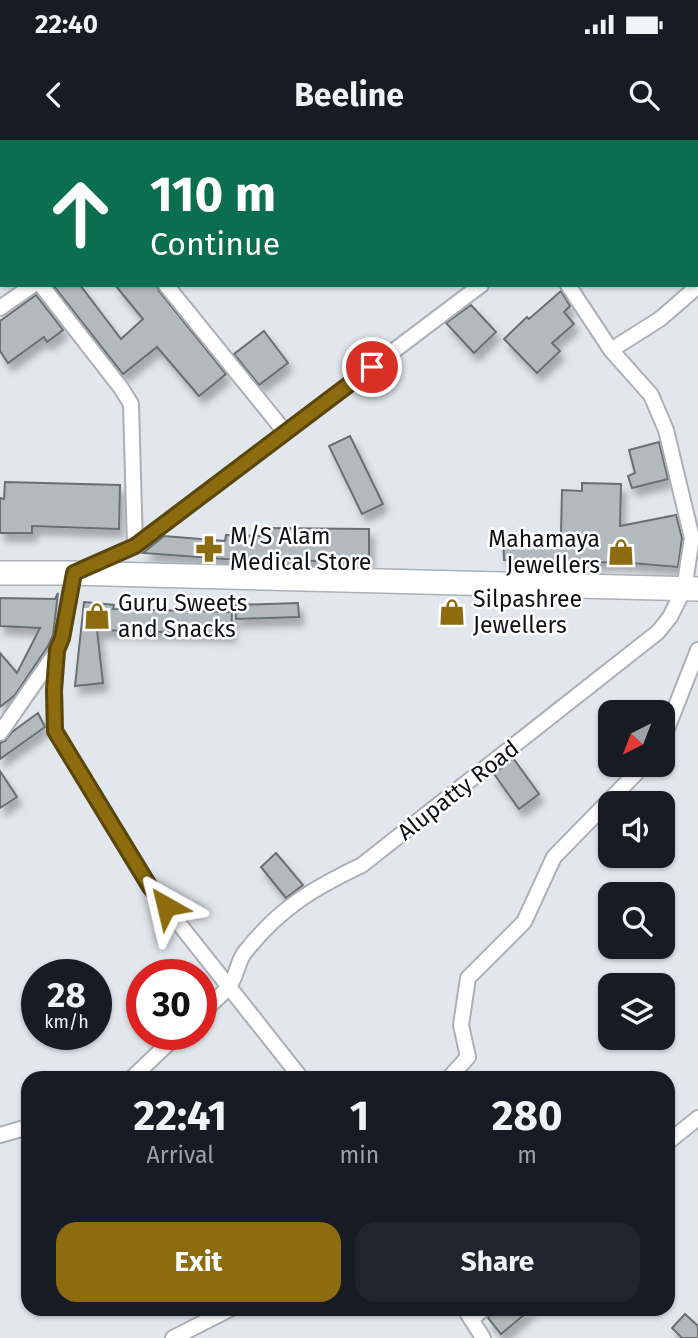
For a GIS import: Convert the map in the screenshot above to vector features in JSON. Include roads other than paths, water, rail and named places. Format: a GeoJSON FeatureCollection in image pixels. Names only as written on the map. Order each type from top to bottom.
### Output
{"type":"FeatureCollection","features":[{"type":"Feature","properties":{"kind":"main road"},"geometry":{"type":"LineString","coordinates":[[0,573],[691,589]]}},
{"type":"Feature","properties":{"kind":"street"},"geometry":{"type":"LineString","coordinates":[[0,308],[30,287]]}},
{"type":"Feature","properties":{"kind":"street"},"geometry":{"type":"LineString","coordinates":[[43,287],[131,404],[134,431],[135,546]]}},
{"type":"Feature","properties":{"kind":"street"},"geometry":{"type":"LineString","coordinates":[[168,287],[285,432]]}},
{"type":"Feature","properties":{"kind":"street"},"geometry":{"type":"LineString","coordinates":[[0,733],[57,650],[62,638],[74,573],[135,546],[478,287]]}},
{"type":"Feature","properties":{"kind":"street","name":"Alupatty Road"},"geometry":{"type":"LineString","coordinates":[[230,985],[242,955],[268,924],[294,902],[362,865],[658,632],[691,589],[692,538],[666,430],[651,395],[611,350],[569,287]]}},
{"type":"Feature","properties":{"kind":"street"},"geometry":{"type":"LineString","coordinates":[[611,350],[660,319],[693,290]]}},
{"type":"Feature","properties":{"kind":"street"},"geometry":{"type":"LineString","coordinates":[[57,650],[55,731],[150,887],[296,1071]]}},
{"type":"Feature","properties":{"kind":"street"},"geometry":{"type":"LineString","coordinates":[[676,706],[698,650]]}},
{"type":"Feature","properties":{"kind":"street"},"geometry":{"type":"LineString","coordinates":[[455,1071],[468,1057],[461,1025],[468,978],[524,922],[554,857],[632,777]]}},
{"type":"Feature","properties":{"kind":"street"},"geometry":{"type":"LineString","coordinates":[[217,998],[230,985]]}},
{"type":"Feature","properties":{"kind":"street"},"geometry":{"type":"LineString","coordinates":[[139,1071],[161,1050]]}},
{"type":"Feature","properties":{"kind":"street"},"geometry":{"type":"LineString","coordinates":[[675,1136],[698,1118]]}},
{"type":"Feature","properties":{"kind":"street"},"geometry":{"type":"LineString","coordinates":[[0,1135],[21,1129]]}},
{"type":"Feature","properties":{"kind":"street"},"geometry":{"type":"LineString","coordinates":[[173,1338],[216,1316]]}},
{"type":"Feature","properties":{"kind":"street"},"geometry":{"type":"LineString","coordinates":[[469,1316],[483,1338]]}},
{"type":"Feature","properties":{"kind":"place","name":"M/S Alam Medical Store"},"geometry":{"type":"Point","coordinates":[209,549]}},
{"type":"Feature","properties":{"kind":"place","name":"Mahamaya Jewellers"},"geometry":{"type":"Point","coordinates":[621,552]}},
{"type":"Feature","properties":{"kind":"place","name":"Silpashree Jewellers"},"geometry":{"type":"Point","coordinates":[452,612]}},
{"type":"Feature","properties":{"kind":"place","name":"Guru Sweets and Snacks"},"geometry":{"type":"Point","coordinates":[97,616]}}]}
